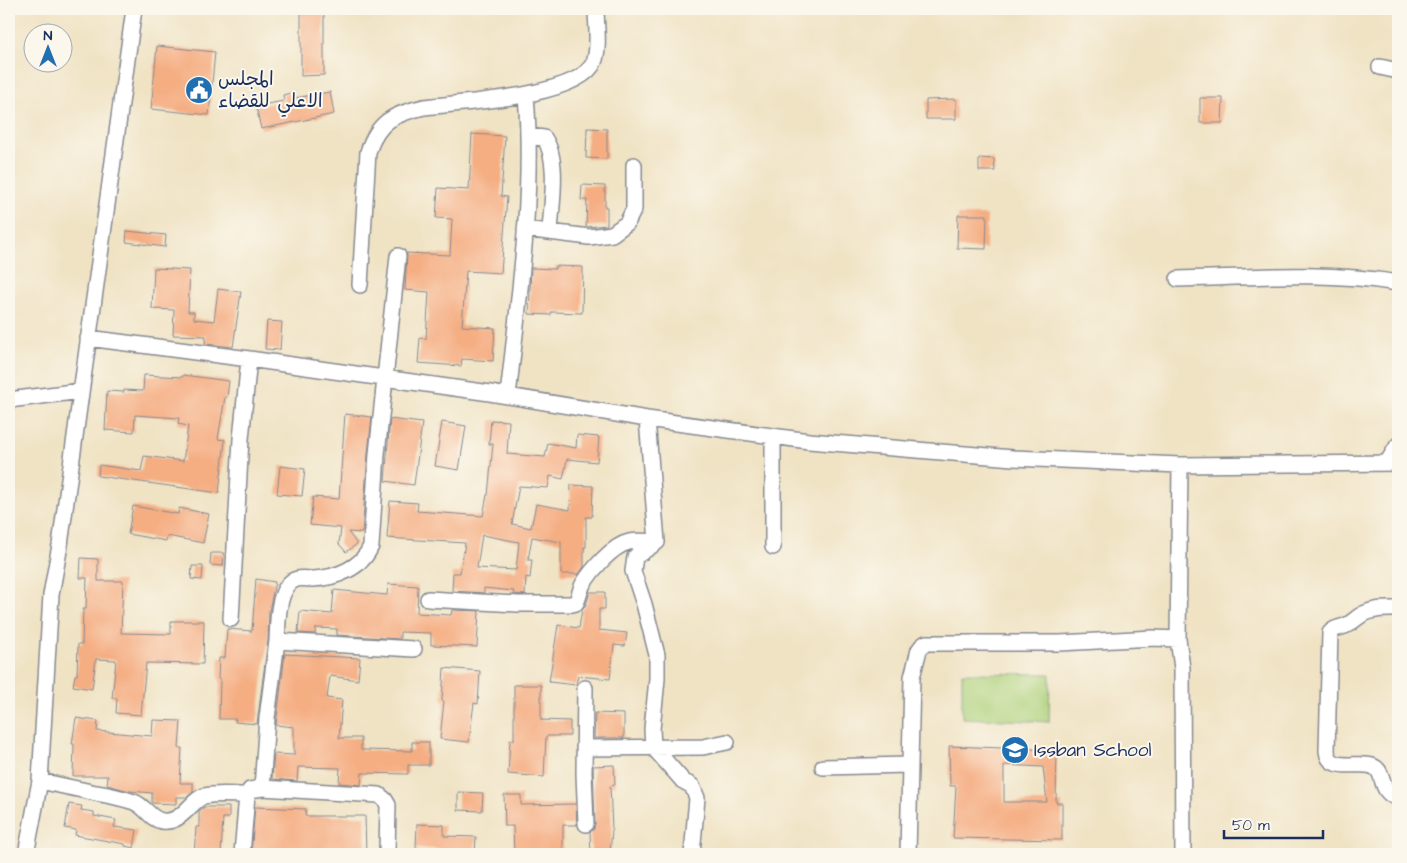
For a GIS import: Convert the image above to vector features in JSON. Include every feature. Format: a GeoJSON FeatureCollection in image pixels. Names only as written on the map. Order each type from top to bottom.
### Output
{"type":"FeatureCollection","features":[{"type":"Feature","properties":{"kind":"street"},"geometry":{"type":"LineString","coordinates":[[26,854],[40,781],[51,595],[60,545],[134,9]]}},
{"type":"Feature","properties":{"kind":"street"},"geometry":{"type":"LineString","coordinates":[[360,285],[368,152],[372,138],[382,125],[395,116],[417,109],[526,95],[575,80],[594,64],[597,51],[596,9]]}},
{"type":"Feature","properties":{"kind":"street"},"geometry":{"type":"LineString","coordinates":[[1380,67],[1398,71]]}},
{"type":"Feature","properties":{"kind":"street"},"geometry":{"type":"LineString","coordinates":[[508,396],[525,229],[528,136],[526,95]]}},
{"type":"Feature","properties":{"kind":"street"},"geometry":{"type":"LineString","coordinates":[[528,136],[544,138],[551,152],[553,172],[550,232]]}},
{"type":"Feature","properties":{"kind":"street"},"geometry":{"type":"LineString","coordinates":[[525,229],[589,237],[612,234],[627,223],[634,209],[634,165]]}},
{"type":"Feature","properties":{"kind":"street"},"geometry":{"type":"LineString","coordinates":[[262,788],[267,718],[280,602],[289,583],[298,578],[314,579],[350,570],[362,561],[371,546],[377,454],[398,256]]}},
{"type":"Feature","properties":{"kind":"street"},"geometry":{"type":"LineString","coordinates":[[1178,279],[1340,276],[1398,282]]}},
{"type":"Feature","properties":{"kind":"street"},"geometry":{"type":"LineString","coordinates":[[88,338],[386,378],[773,437],[1013,458],[1180,466],[1393,463],[1398,445]]}},
{"type":"Feature","properties":{"kind":"street"},"geometry":{"type":"LineString","coordinates":[[231,619],[241,439],[249,359]]}},
{"type":"Feature","properties":{"kind":"street"},"geometry":{"type":"LineString","coordinates":[[9,400],[81,391]]}},
{"type":"Feature","properties":{"kind":"street"},"geometry":{"type":"LineString","coordinates":[[646,419],[657,542]]}},
{"type":"Feature","properties":{"kind":"street"},"geometry":{"type":"LineString","coordinates":[[772,547],[773,437]]}},
{"type":"Feature","properties":{"kind":"street"},"geometry":{"type":"LineString","coordinates":[[1180,466],[1178,639],[1182,668],[1183,854]]}},
{"type":"Feature","properties":{"kind":"street"},"geometry":{"type":"LineString","coordinates":[[428,599],[518,604],[572,604],[576,603],[582,585],[610,552],[620,545],[631,542],[657,542]]}},
{"type":"Feature","properties":{"kind":"street"},"geometry":{"type":"LineString","coordinates":[[657,542],[635,557],[633,571],[644,604],[657,655],[657,680],[652,729],[653,747],[683,781],[692,786],[695,792],[697,798],[692,854]]}},
{"type":"Feature","properties":{"kind":"street"},"geometry":{"type":"LineString","coordinates":[[1398,609],[1371,610],[1348,624],[1332,630],[1330,633],[1328,750],[1330,759],[1336,764],[1369,765],[1377,768],[1388,793],[1398,798]]}},
{"type":"Feature","properties":{"kind":"street"},"geometry":{"type":"LineString","coordinates":[[908,854],[912,677],[919,650],[922,646],[926,643],[1060,643],[1153,638],[1178,639]]}},
{"type":"Feature","properties":{"kind":"street"},"geometry":{"type":"LineString","coordinates":[[276,641],[414,649]]}},
{"type":"Feature","properties":{"kind":"street"},"geometry":{"type":"LineString","coordinates":[[584,688],[586,824]]}},
{"type":"Feature","properties":{"kind":"street"},"geometry":{"type":"LineString","coordinates":[[584,748],[704,747],[727,742]]}},
{"type":"Feature","properties":{"kind":"street"},"geometry":{"type":"LineString","coordinates":[[823,766],[909,765]]}},
{"type":"Feature","properties":{"kind":"street"},"geometry":{"type":"LineString","coordinates":[[40,781],[136,803],[149,814],[163,821],[173,819],[185,813],[203,796],[247,795]]}},
{"type":"Feature","properties":{"kind":"street"},"geometry":{"type":"LineString","coordinates":[[242,854],[247,795],[250,790],[262,788],[379,795],[386,800],[388,805],[386,854]]}},
{"type":"Feature","properties":{"kind":"green space"},"geometry":{"type":"Polygon","coordinates":[[[962,673],[1050,674],[1049,722],[962,718],[962,673]]]}},
{"type":"Feature","properties":{"kind":"building"},"geometry":{"type":"Polygon","coordinates":[[[301,9],[324,9],[324,75],[301,76],[301,9]]]}},
{"type":"Feature","properties":{"kind":"building"},"geometry":{"type":"Polygon","coordinates":[[[157,46],[215,52],[209,115],[151,109],[157,46]]]}},
{"type":"Feature","properties":{"kind":"building"},"geometry":{"type":"Polygon","coordinates":[[[294,92],[295,98],[330,92],[334,114],[261,129],[256,106],[284,101],[283,95],[294,92]]]}},
{"type":"Feature","properties":{"kind":"building"},"geometry":{"type":"Polygon","coordinates":[[[1200,98],[1223,98],[1222,123],[1200,123],[1200,98]]]}},
{"type":"Feature","properties":{"kind":"building"},"geometry":{"type":"Polygon","coordinates":[[[956,99],[956,119],[926,119],[926,100],[956,99]]]}},
{"type":"Feature","properties":{"kind":"building"},"geometry":{"type":"Polygon","coordinates":[[[587,128],[607,129],[607,159],[586,158],[587,128]]]}},
{"type":"Feature","properties":{"kind":"building"},"geometry":{"type":"Polygon","coordinates":[[[472,134],[505,136],[501,196],[507,197],[501,273],[466,271],[462,326],[495,328],[493,361],[462,359],[461,366],[418,363],[420,338],[426,339],[429,292],[405,290],[407,253],[450,255],[452,219],[436,218],[438,188],[469,190],[472,134]]]}},
{"type":"Feature","properties":{"kind":"building"},"geometry":{"type":"Polygon","coordinates":[[[979,158],[994,159],[995,171],[979,171],[979,158]]]}},
{"type":"Feature","properties":{"kind":"building"},"geometry":{"type":"Polygon","coordinates":[[[582,185],[605,186],[607,225],[586,227],[587,200],[581,200],[582,185]]]}},
{"type":"Feature","properties":{"kind":"building"},"geometry":{"type":"Polygon","coordinates":[[[958,215],[987,215],[986,249],[957,248],[958,215]]]}},
{"type":"Feature","properties":{"kind":"building"},"geometry":{"type":"Polygon","coordinates":[[[127,231],[166,235],[165,247],[126,242],[127,231]]]}},
{"type":"Feature","properties":{"kind":"building"},"geometry":{"type":"Polygon","coordinates":[[[555,266],[583,267],[582,313],[551,312],[551,315],[529,314],[531,268],[555,269],[555,266]]]}},
{"type":"Feature","properties":{"kind":"building"},"geometry":{"type":"Polygon","coordinates":[[[154,268],[190,270],[188,312],[194,312],[194,319],[214,321],[218,289],[241,292],[233,347],[205,344],[206,336],[173,335],[174,310],[152,309],[154,268]]]}},
{"type":"Feature","properties":{"kind":"building"},"geometry":{"type":"Polygon","coordinates":[[[267,321],[282,322],[280,350],[265,349],[267,321]]]}},
{"type":"Feature","properties":{"kind":"building"},"geometry":{"type":"Polygon","coordinates":[[[144,375],[183,377],[183,375],[229,381],[218,439],[225,440],[219,493],[98,476],[99,465],[141,471],[144,456],[183,461],[188,426],[178,424],[179,418],[135,415],[134,432],[105,430],[107,391],[143,391],[144,375]]]}},
{"type":"Feature","properties":{"kind":"building"},"geometry":{"type":"Polygon","coordinates":[[[345,414],[372,417],[362,533],[348,532],[357,544],[346,552],[339,544],[341,528],[310,525],[313,497],[339,499],[345,414]]]}},
{"type":"Feature","properties":{"kind":"building"},"geometry":{"type":"Polygon","coordinates":[[[390,419],[422,423],[414,485],[385,481],[390,419]]]}},
{"type":"Feature","properties":{"kind":"building"},"geometry":{"type":"Polygon","coordinates":[[[491,420],[509,421],[507,454],[545,457],[548,443],[576,448],[577,435],[599,437],[597,462],[567,459],[563,479],[550,476],[548,488],[519,486],[512,524],[531,528],[536,504],[570,510],[571,485],[593,486],[592,517],[586,517],[584,567],[579,574],[561,574],[561,542],[532,537],[528,560],[532,560],[530,578],[526,577],[525,595],[513,594],[514,591],[484,588],[484,593],[452,591],[453,573],[460,573],[465,543],[387,538],[390,501],[418,503],[417,511],[483,516],[488,495],[493,444],[489,444],[491,420]],[[482,535],[477,568],[516,570],[519,542],[482,535]]]}},
{"type":"Feature","properties":{"kind":"building"},"geometry":{"type":"Polygon","coordinates":[[[442,422],[466,426],[459,470],[435,466],[442,422]]]}},
{"type":"Feature","properties":{"kind":"building"},"geometry":{"type":"Polygon","coordinates":[[[280,466],[305,469],[302,496],[277,494],[280,466]]]}},
{"type":"Feature","properties":{"kind":"building"},"geometry":{"type":"Polygon","coordinates":[[[133,506],[178,514],[179,508],[209,514],[203,543],[167,536],[166,541],[128,534],[133,506]]]}},
{"type":"Feature","properties":{"kind":"building"},"geometry":{"type":"Polygon","coordinates":[[[211,553],[224,553],[223,566],[210,565],[211,553]]]}},
{"type":"Feature","properties":{"kind":"building"},"geometry":{"type":"Polygon","coordinates":[[[81,558],[98,559],[98,581],[123,581],[121,633],[171,634],[171,621],[204,621],[203,664],[146,663],[141,715],[116,713],[117,698],[112,698],[116,660],[96,659],[92,689],[73,686],[75,675],[77,675],[78,644],[82,644],[83,609],[86,609],[87,578],[80,578],[81,558]]]}},
{"type":"Feature","properties":{"kind":"building"},"geometry":{"type":"Polygon","coordinates":[[[192,566],[203,566],[202,580],[191,579],[192,566]]]}},
{"type":"Feature","properties":{"kind":"building"},"geometry":{"type":"Polygon","coordinates":[[[256,579],[275,582],[269,611],[268,640],[257,724],[235,722],[236,719],[219,719],[220,679],[218,679],[219,658],[225,658],[227,629],[252,631],[256,579]]]}},
{"type":"Feature","properties":{"kind":"building"},"geometry":{"type":"Polygon","coordinates":[[[388,584],[418,586],[417,613],[451,615],[452,610],[479,611],[477,647],[431,645],[431,633],[400,632],[400,639],[337,635],[337,629],[316,628],[315,634],[298,633],[300,611],[332,614],[334,590],[387,595],[388,584]]]}},
{"type":"Feature","properties":{"kind":"building"},"geometry":{"type":"Polygon","coordinates":[[[590,592],[605,592],[605,609],[599,609],[599,630],[627,633],[625,646],[614,645],[610,679],[578,676],[576,685],[549,682],[558,625],[579,628],[582,610],[586,605],[590,592]]]}},
{"type":"Feature","properties":{"kind":"building"},"geometry":{"type":"Polygon","coordinates":[[[285,654],[360,658],[358,680],[330,676],[327,698],[342,700],[339,738],[361,738],[361,750],[412,751],[412,742],[429,742],[429,765],[408,765],[408,774],[362,773],[361,785],[339,783],[340,768],[298,767],[297,781],[272,779],[274,754],[294,755],[294,727],[276,725],[285,654]]]}},
{"type":"Feature","properties":{"kind":"building"},"geometry":{"type":"Polygon","coordinates":[[[444,668],[480,671],[478,704],[474,703],[469,742],[440,739],[444,701],[442,701],[444,668]]]}},
{"type":"Feature","properties":{"kind":"building"},"geometry":{"type":"Polygon","coordinates":[[[514,685],[541,685],[541,720],[570,721],[570,736],[546,736],[544,777],[508,774],[510,740],[514,740],[514,685]]]}},
{"type":"Feature","properties":{"kind":"building"},"geometry":{"type":"Polygon","coordinates":[[[595,713],[624,714],[624,738],[594,738],[595,713]]]}},
{"type":"Feature","properties":{"kind":"building"},"geometry":{"type":"Polygon","coordinates":[[[76,718],[98,721],[97,731],[152,736],[153,720],[181,721],[179,748],[182,748],[180,783],[193,783],[193,792],[187,797],[176,797],[176,804],[152,803],[152,793],[130,791],[107,785],[108,776],[73,776],[74,744],[72,744],[76,718]]]}},
{"type":"Feature","properties":{"kind":"building"},"geometry":{"type":"Polygon","coordinates":[[[949,746],[1057,750],[1056,803],[1062,803],[1062,840],[953,838],[956,786],[950,786],[949,746]],[[1004,765],[1004,802],[1047,802],[1043,767],[1004,765]]]}},
{"type":"Feature","properties":{"kind":"building"},"geometry":{"type":"Polygon","coordinates":[[[614,765],[615,785],[610,786],[612,830],[610,854],[591,854],[590,832],[594,829],[595,824],[593,766],[614,765]]]}},
{"type":"Feature","properties":{"kind":"building"},"geometry":{"type":"Polygon","coordinates":[[[458,792],[483,793],[482,811],[458,810],[458,792]]]}},
{"type":"Feature","properties":{"kind":"building"},"geometry":{"type":"Polygon","coordinates":[[[504,795],[521,795],[521,805],[576,804],[577,825],[563,825],[563,854],[514,854],[513,826],[505,826],[504,795]]]}},
{"type":"Feature","properties":{"kind":"building"},"geometry":{"type":"Polygon","coordinates":[[[69,804],[82,806],[81,810],[94,812],[94,816],[116,820],[114,827],[137,830],[134,848],[125,846],[125,844],[75,835],[76,830],[65,828],[69,804]]]}},
{"type":"Feature","properties":{"kind":"building"},"geometry":{"type":"Polygon","coordinates":[[[204,807],[229,807],[229,818],[223,818],[221,854],[194,854],[196,827],[199,827],[199,811],[204,807]]]}},
{"type":"Feature","properties":{"kind":"building"},"geometry":{"type":"Polygon","coordinates":[[[255,807],[306,809],[305,816],[365,816],[366,854],[316,854],[316,850],[297,850],[297,854],[251,854],[255,807]]]}},
{"type":"Feature","properties":{"kind":"building"},"geometry":{"type":"Polygon","coordinates":[[[417,824],[444,825],[444,836],[476,837],[475,854],[449,854],[449,850],[416,848],[417,824]]]}},
{"type":"Feature","properties":{"kind":"place","name":"المجلس الاعلي للقضاء"},"geometry":{"type":"Point","coordinates":[199,90]}},
{"type":"Feature","properties":{"kind":"place","name":"Issban School"},"geometry":{"type":"Point","coordinates":[1015,750]}}]}
